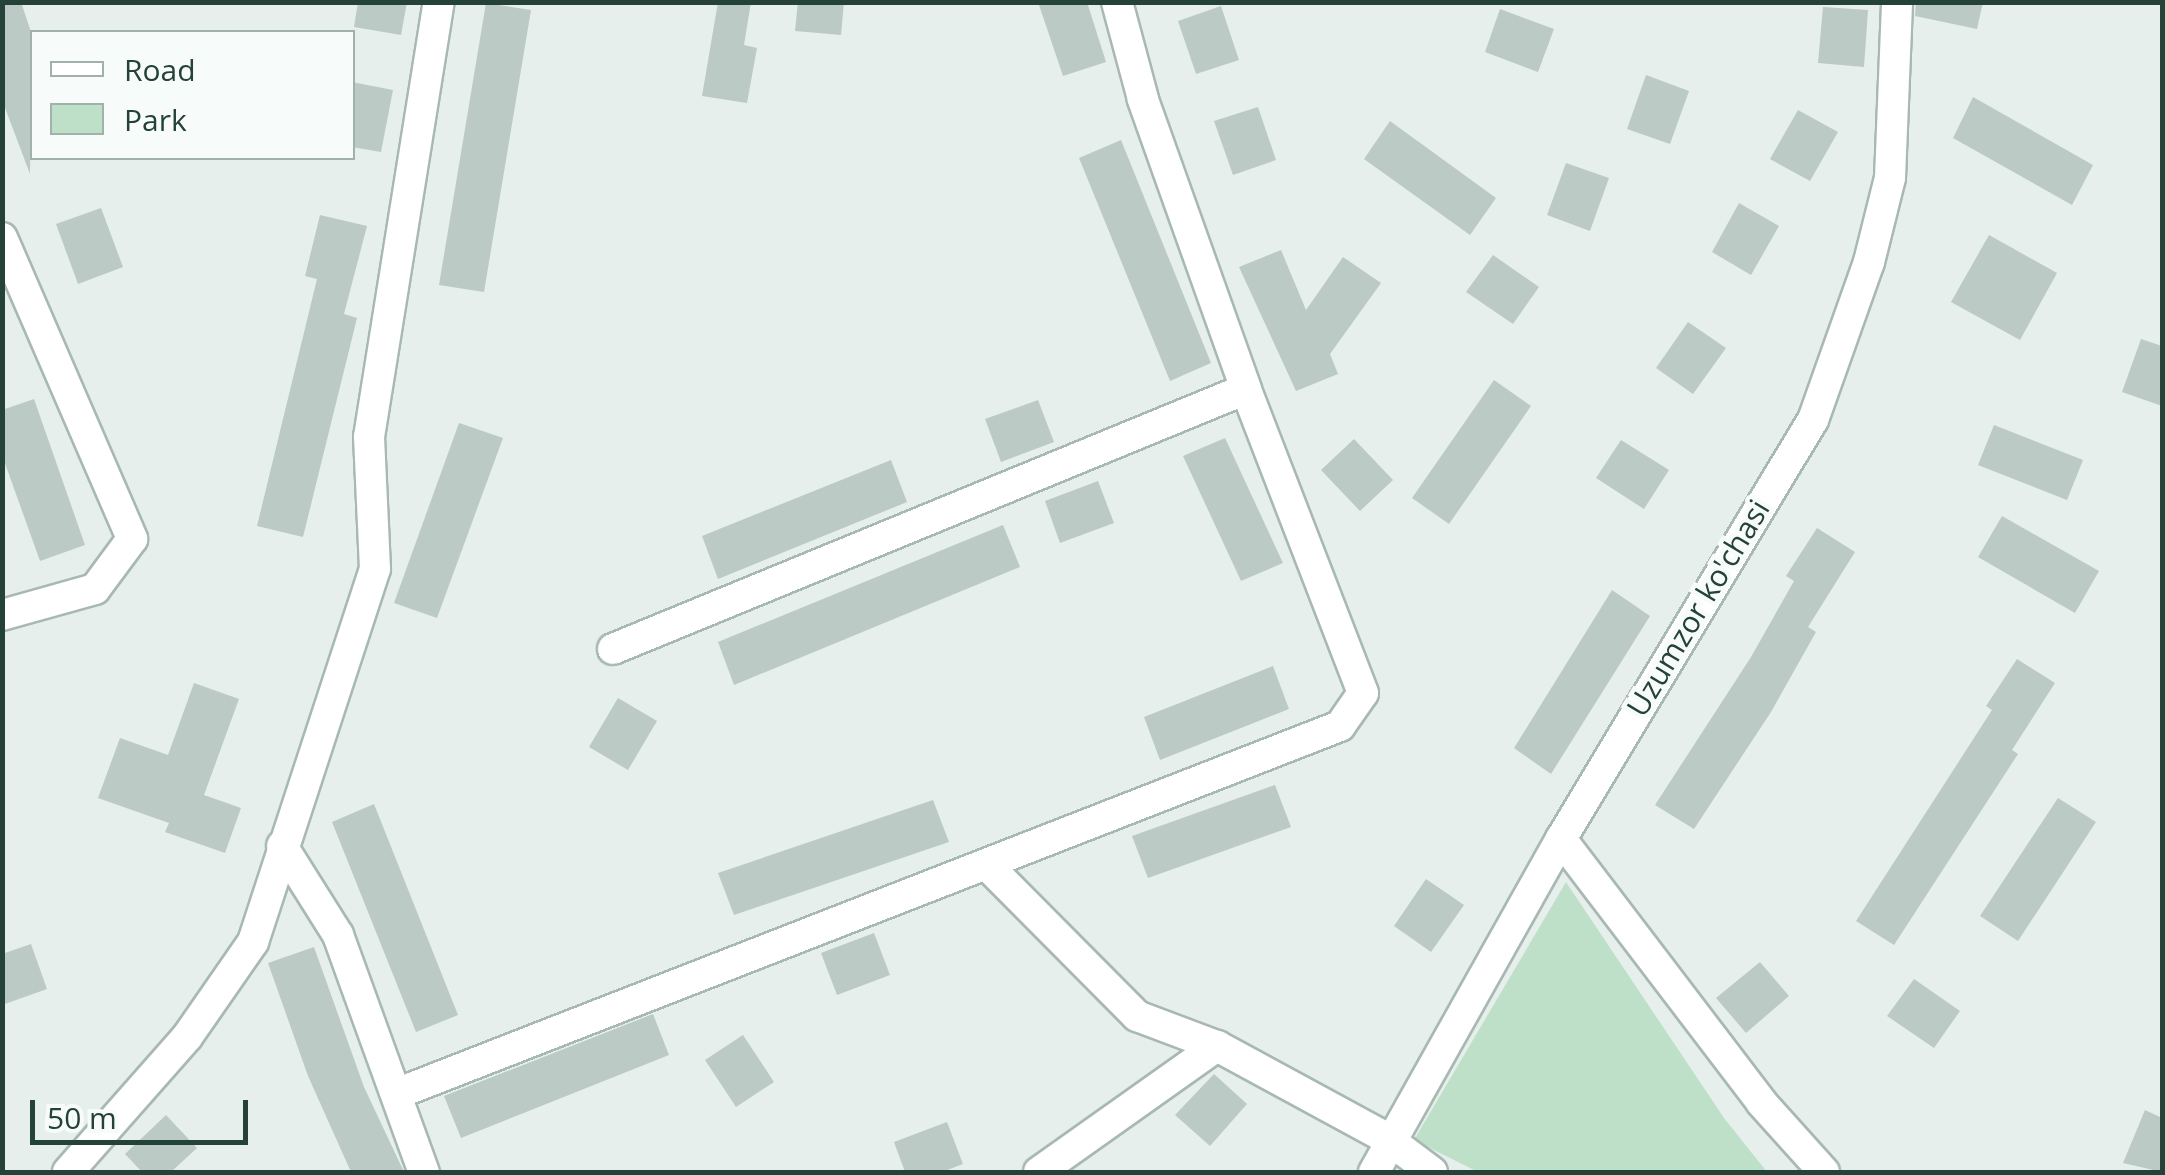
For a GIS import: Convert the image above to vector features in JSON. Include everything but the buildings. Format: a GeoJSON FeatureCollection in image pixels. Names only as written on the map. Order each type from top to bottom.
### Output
{"type":"FeatureCollection","features":[{"type":"Feature","properties":{"kind":"street"},"geometry":{"type":"LineString","coordinates":[[68,1172],[187,1036],[253,942],[375,568],[369,438],[438,2]]}},
{"type":"Feature","properties":{"kind":"street"},"geometry":{"type":"LineString","coordinates":[[396,1094],[990,867],[1340,726],[1362,693],[1246,389],[1143,99],[1117,2]]}},
{"type":"Feature","properties":{"kind":"street","name":"Uzumzor ko'chasi"},"geometry":{"type":"LineString","coordinates":[[1374,1172],[1388,1139],[1561,838],[1813,420],[1869,262],[1890,178],[1897,2]]}},
{"type":"Feature","properties":{"kind":"street"},"geometry":{"type":"LineString","coordinates":[[2,238],[8,269],[132,539],[95,588],[2,615]]}},
{"type":"Feature","properties":{"kind":"street"},"geometry":{"type":"LineString","coordinates":[[614,649],[1246,389]]}},
{"type":"Feature","properties":{"kind":"street"},"geometry":{"type":"LineString","coordinates":[[1561,838],[1761,1102],[1824,1172]]}},
{"type":"Feature","properties":{"kind":"street"},"geometry":{"type":"LineString","coordinates":[[282,846],[338,935],[424,1172]]}},
{"type":"Feature","properties":{"kind":"street"},"geometry":{"type":"LineString","coordinates":[[990,867],[1137,1016],[1217,1046],[1388,1139],[1432,1172]]}},
{"type":"Feature","properties":{"kind":"street"},"geometry":{"type":"LineString","coordinates":[[1038,1172],[1217,1046]]}},
{"type":"Feature","properties":{"kind":"green space"},"geometry":{"type":"Polygon","coordinates":[[[1566,882],[1724,1118],[1767,1172],[1478,1172],[1414,1140],[1566,882]]]}}]}
